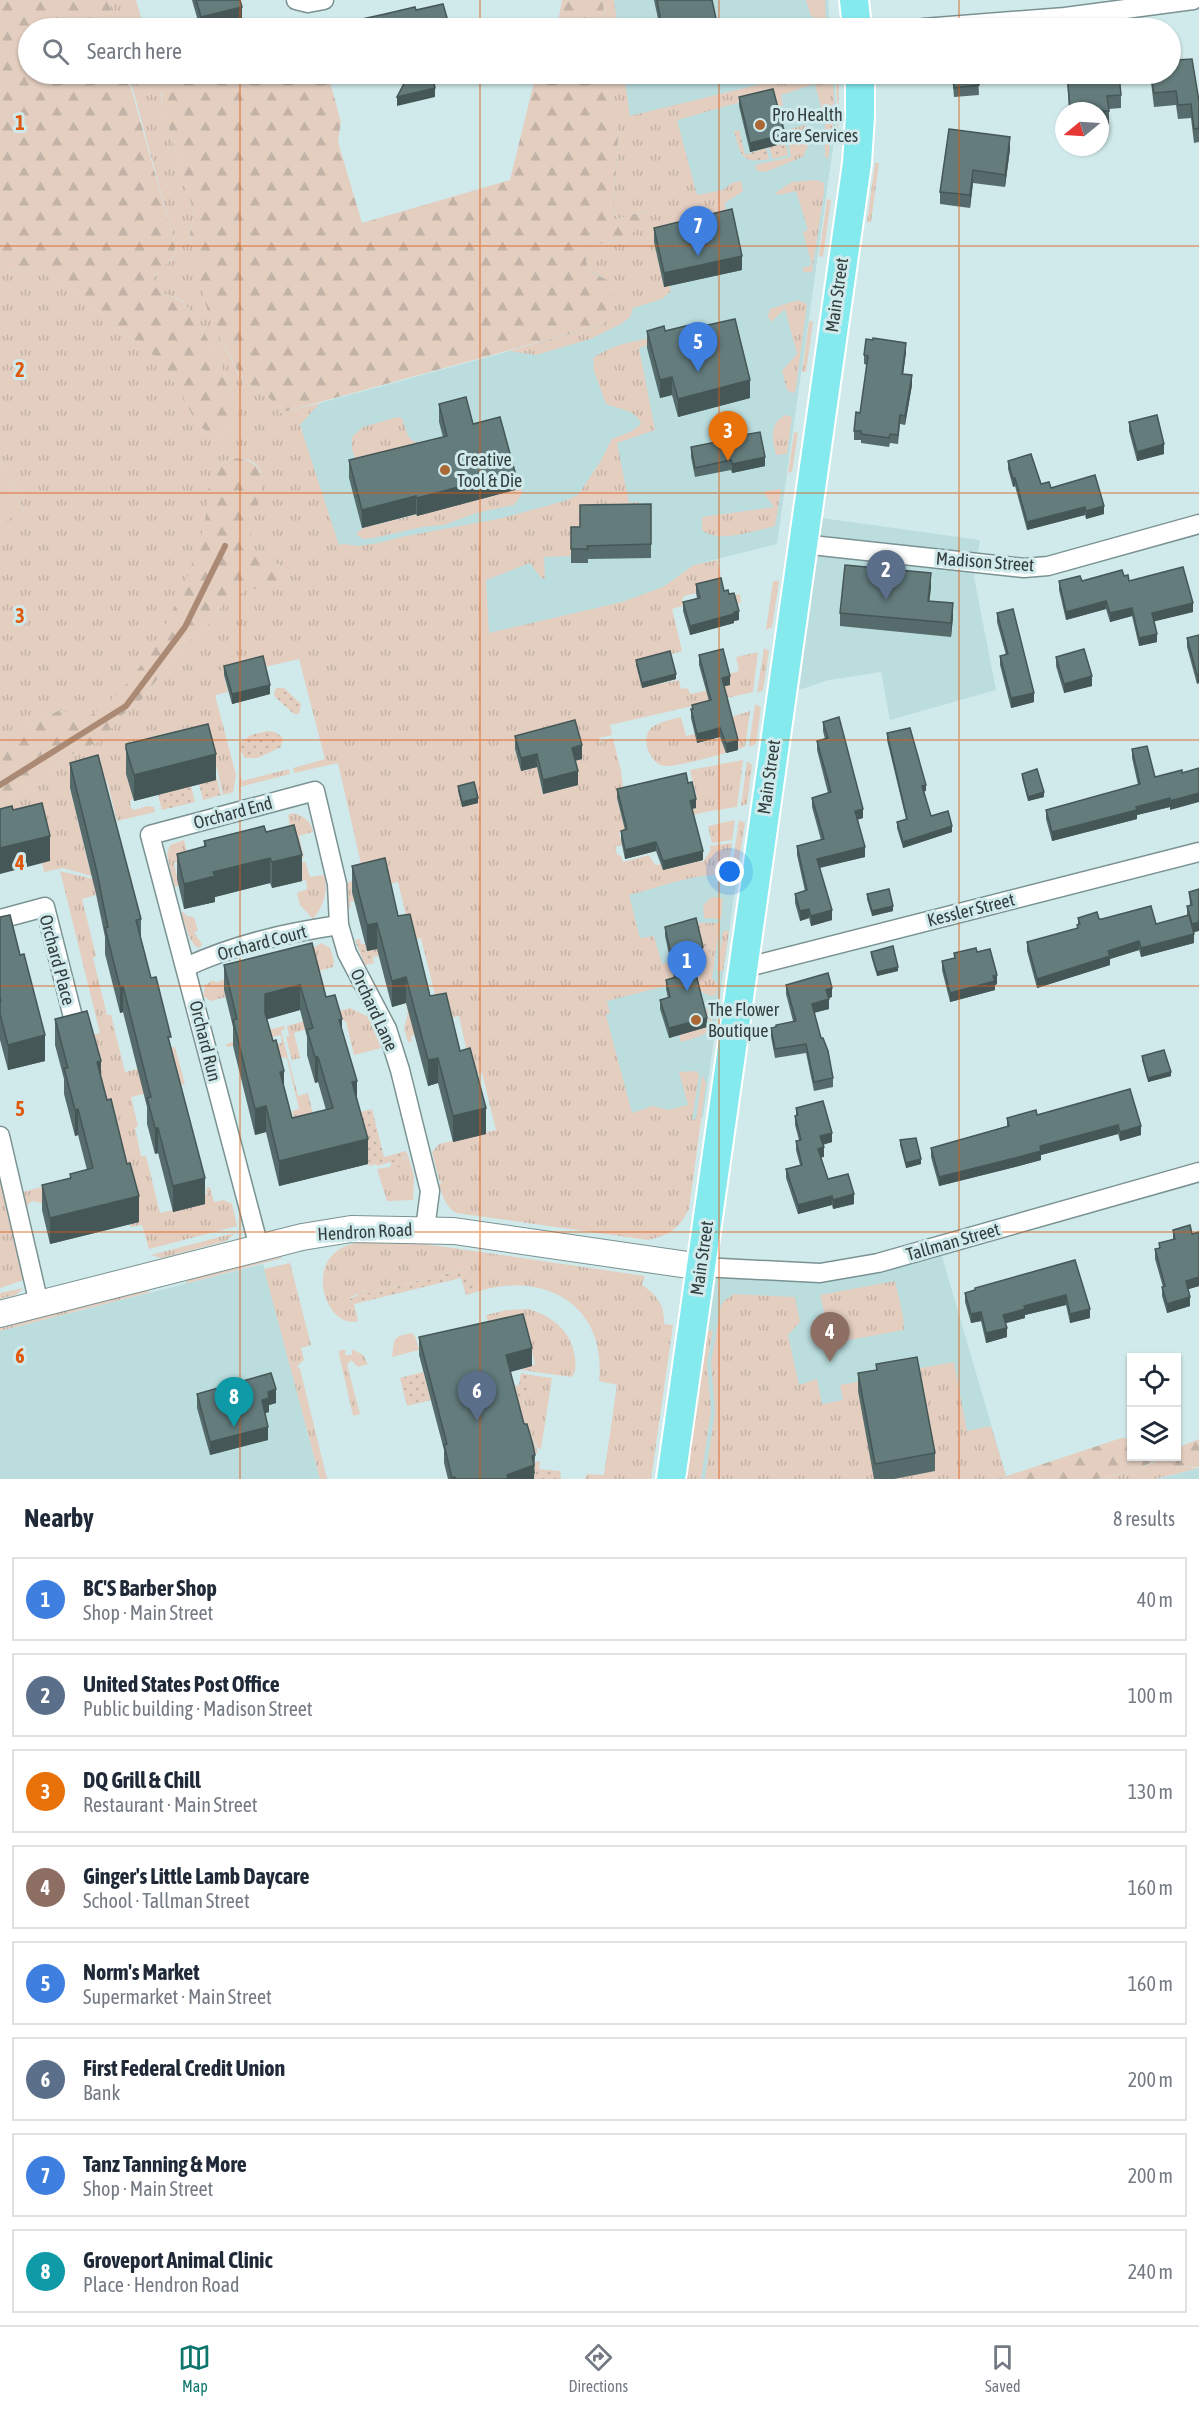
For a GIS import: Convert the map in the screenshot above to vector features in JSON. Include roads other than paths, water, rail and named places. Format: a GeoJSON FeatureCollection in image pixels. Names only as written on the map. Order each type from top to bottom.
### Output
{"type":"FeatureCollection","features":[{"type":"Feature","properties":{"kind":"main road"},"geometry":{"type":"LineString","coordinates":[[854,0],[856,18]]}},
{"type":"Feature","properties":{"kind":"main road","name":"Main Street"},"geometry":{"type":"LineString","coordinates":[[671,1479],[857,163],[861,116],[860,84]]}},
{"type":"Feature","properties":{"kind":"street"},"geometry":{"type":"LineString","coordinates":[[296,0],[308,3],[324,0]]}},
{"type":"Feature","properties":{"kind":"street"},"geometry":{"type":"LineString","coordinates":[[1052,18],[1193,0]]}},
{"type":"Feature","properties":{"kind":"street","name":"Madison Street"},"geometry":{"type":"LineString","coordinates":[[802,544],[1024,568],[1048,566],[1199,524]]}},
{"type":"Feature","properties":{"kind":"street","name":"Orchard End"},"geometry":{"type":"LineString","coordinates":[[150,835],[315,791]]}},
{"type":"Feature","properties":{"kind":"street","name":"Orchard Lane"},"geometry":{"type":"LineString","coordinates":[[315,791],[337,884],[339,925],[347,953],[387,1029],[400,1070],[430,1191],[425,1229]]}},
{"type":"Feature","properties":{"kind":"street","name":"Orchard Run"},"geometry":{"type":"LineString","coordinates":[[150,835],[259,1247]]}},
{"type":"Feature","properties":{"kind":"street","name":"Kessler Street"},"geometry":{"type":"LineString","coordinates":[[744,968],[1199,852]]}},
{"type":"Feature","properties":{"kind":"street","name":"Orchard Place"},"geometry":{"type":"LineString","coordinates":[[0,919],[45,908],[74,1021]]}},
{"type":"Feature","properties":{"kind":"street","name":"Orchard Court"},"geometry":{"type":"LineString","coordinates":[[186,967],[219,952],[254,941],[289,932],[339,925]]}},
{"type":"Feature","properties":{"kind":"street"},"geometry":{"type":"LineString","coordinates":[[0,1136],[39,1304]]}},
{"type":"Feature","properties":{"kind":"street","name":"Tallman Street"},"geometry":{"type":"LineString","coordinates":[[702,1267],[820,1273],[878,1263],[1199,1172]]}},
{"type":"Feature","properties":{"kind":"street","name":"Hendron Road"},"geometry":{"type":"LineString","coordinates":[[0,1314],[259,1247],[351,1229],[454,1231],[702,1267]]}},
{"type":"Feature","properties":{"kind":"waterway"},"geometry":{"type":"LineString","coordinates":[[0,785],[126,706],[185,627],[225,546]]}},
{"type":"Feature","properties":{"kind":"place","name":"Pro Health Care Services"},"geometry":{"type":"Point","coordinates":[760,125]}},
{"type":"Feature","properties":{"kind":"place","name":"Tanz Tanning & More"},"geometry":{"type":"Point","coordinates":[698,256]}},
{"type":"Feature","properties":{"kind":"place","name":"Norm's Market"},"geometry":{"type":"Point","coordinates":[698,372]}},
{"type":"Feature","properties":{"kind":"place","name":"DQ Grill & Chill"},"geometry":{"type":"Point","coordinates":[728,461]}},
{"type":"Feature","properties":{"kind":"place","name":"Creative Tool & Die"},"geometry":{"type":"Point","coordinates":[445,470]}},
{"type":"Feature","properties":{"kind":"place","name":"United States Post Office"},"geometry":{"type":"Point","coordinates":[886,600]}},
{"type":"Feature","properties":{"kind":"place","name":"BC'S Barber Shop"},"geometry":{"type":"Point","coordinates":[687,991]}},
{"type":"Feature","properties":{"kind":"place","name":"The Flower Boutique"},"geometry":{"type":"Point","coordinates":[696,1020]}},
{"type":"Feature","properties":{"kind":"place","name":"Ginger's Little Lamb Daycare"},"geometry":{"type":"Point","coordinates":[830,1362]}},
{"type":"Feature","properties":{"kind":"place","name":"First Federal Credit Union"},"geometry":{"type":"Point","coordinates":[477,1421]}},
{"type":"Feature","properties":{"kind":"place","name":"Groveport Animal Clinic"},"geometry":{"type":"Point","coordinates":[234,1427]}}]}
